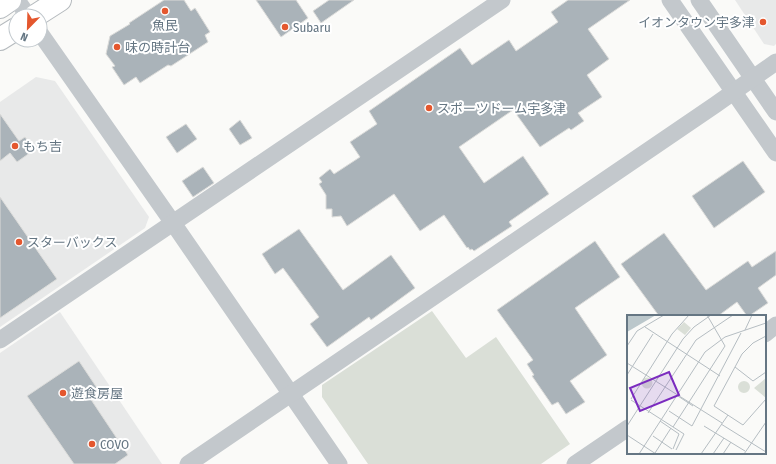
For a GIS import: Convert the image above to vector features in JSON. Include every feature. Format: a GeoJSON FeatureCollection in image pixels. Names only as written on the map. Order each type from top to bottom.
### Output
{"type":"FeatureCollection","features":[{"type":"Feature","properties":{"kind":"main road"},"geometry":{"type":"LineString","coordinates":[[0,7],[10,0]]}},
{"type":"Feature","properties":{"kind":"main road"},"geometry":{"type":"LineString","coordinates":[[48,8],[60,0]]}},
{"type":"Feature","properties":{"kind":"street"},"geometry":{"type":"LineString","coordinates":[[0,340],[502,0]]}},
{"type":"Feature","properties":{"kind":"street"},"geometry":{"type":"LineString","coordinates":[[670,0],[776,153]]}},
{"type":"Feature","properties":{"kind":"street"},"geometry":{"type":"LineString","coordinates":[[699,0],[776,112]]}},
{"type":"Feature","properties":{"kind":"street"},"geometry":{"type":"LineString","coordinates":[[48,44],[339,464]]}},
{"type":"Feature","properties":{"kind":"street"},"geometry":{"type":"LineString","coordinates":[[188,464],[776,62]]}},
{"type":"Feature","properties":{"kind":"street"},"geometry":{"type":"LineString","coordinates":[[766,333],[776,325]]}},
{"type":"Feature","properties":{"kind":"street"},"geometry":{"type":"LineString","coordinates":[[766,338],[776,333]]}},
{"type":"Feature","properties":{"kind":"street"},"geometry":{"type":"LineString","coordinates":[[575,464],[627,429]]}},
{"type":"Feature","properties":{"kind":"shaded area","name":"イオンタウン宇多津"},"geometry":{"type":"Polygon","coordinates":[[[735,0],[776,0],[776,44],[774,46],[764,44],[735,0]]]}},
{"type":"Feature","properties":{"kind":"shaded area"},"geometry":{"type":"Polygon","coordinates":[[[36,77],[55,81],[149,217],[145,228],[0,327],[0,102],[36,77]]]}},
{"type":"Feature","properties":{"kind":"shaded area"},"geometry":{"type":"Polygon","coordinates":[[[432,311],[466,358],[496,337],[570,444],[541,464],[368,464],[322,397],[322,385],[432,311]]]}},
{"type":"Feature","properties":{"kind":"shaded area"},"geometry":{"type":"Polygon","coordinates":[[[60,312],[162,464],[0,464],[0,353],[60,312]]]}},
{"type":"Feature","properties":{"kind":"building"},"geometry":{"type":"Polygon","coordinates":[[[164,0],[184,0],[191,11],[195,8],[210,32],[205,35],[208,42],[171,66],[168,65],[140,83],[136,77],[124,85],[112,67],[115,66],[106,54],[110,36],[164,0]]]}},
{"type":"Feature","properties":{"kind":"building","name":"Subaru"},"geometry":{"type":"Polygon","coordinates":[[[256,0],[296,0],[308,18],[281,37],[256,0]]]}},
{"type":"Feature","properties":{"kind":"building"},"geometry":{"type":"Polygon","coordinates":[[[329,0],[354,0],[321,23],[313,11],[329,0]]]}},
{"type":"Feature","properties":{"kind":"building"},"geometry":{"type":"Polygon","coordinates":[[[568,0],[630,0],[588,29],[609,59],[587,75],[602,97],[578,113],[584,121],[571,130],[569,128],[540,147],[513,110],[459,147],[484,183],[523,156],[549,194],[510,221],[509,222],[512,226],[474,251],[472,249],[470,250],[468,247],[467,248],[444,215],[420,231],[394,194],[347,226],[341,216],[332,217],[332,209],[326,209],[326,195],[319,184],[322,182],[319,178],[330,169],[334,174],[360,157],[350,142],[377,124],[369,111],[460,48],[472,65],[509,40],[516,51],[558,22],[551,12],[568,0]]]}},
{"type":"Feature","properties":{"kind":"building","name":"もち吉"},"geometry":{"type":"Polygon","coordinates":[[[0,114],[19,141],[25,137],[34,150],[17,162],[10,153],[0,161],[0,114]]]}},
{"type":"Feature","properties":{"kind":"building"},"geometry":{"type":"Polygon","coordinates":[[[240,120],[252,138],[240,145],[229,129],[240,120]]]}},
{"type":"Feature","properties":{"kind":"building"},"geometry":{"type":"Polygon","coordinates":[[[186,124],[197,139],[177,153],[166,137],[186,124]]]}},
{"type":"Feature","properties":{"kind":"building"},"geometry":{"type":"Polygon","coordinates":[[[743,161],[765,192],[714,228],[692,196],[743,161]]]}},
{"type":"Feature","properties":{"kind":"building"},"geometry":{"type":"Polygon","coordinates":[[[203,167],[214,183],[193,197],[182,181],[203,167]]]}},
{"type":"Feature","properties":{"kind":"building"},"geometry":{"type":"Polygon","coordinates":[[[0,197],[57,279],[0,318],[0,197]]]}},
{"type":"Feature","properties":{"kind":"building"},"geometry":{"type":"Polygon","coordinates":[[[299,229],[343,290],[391,255],[415,288],[371,320],[369,317],[327,347],[310,324],[319,317],[283,268],[275,274],[262,254],[299,229]]]}},
{"type":"Feature","properties":{"kind":"building"},"geometry":{"type":"Polygon","coordinates":[[[664,233],[706,290],[748,261],[752,267],[776,251],[776,275],[758,288],[768,303],[750,315],[746,315],[737,302],[719,315],[658,315],[621,264],[664,233]]]}},
{"type":"Feature","properties":{"kind":"building"},"geometry":{"type":"Polygon","coordinates":[[[595,241],[620,277],[575,308],[607,355],[570,381],[585,402],[566,414],[558,402],[552,405],[532,376],[534,375],[527,364],[533,360],[497,310],[595,241]]]}},
{"type":"Feature","properties":{"kind":"building"},"geometry":{"type":"Polygon","coordinates":[[[79,361],[99,391],[90,398],[128,455],[115,464],[74,464],[27,396],[79,361]]]}},
{"type":"Feature","properties":{"kind":"place","name":"魚民"},"geometry":{"type":"Point","coordinates":[165,11]}},
{"type":"Feature","properties":{"kind":"place","name":"イオンタウン宇多津"},"geometry":{"type":"Point","coordinates":[763,22]}},
{"type":"Feature","properties":{"kind":"place","name":"Subaru"},"geometry":{"type":"Point","coordinates":[285,27]}},
{"type":"Feature","properties":{"kind":"place","name":"味の時計台"},"geometry":{"type":"Point","coordinates":[117,47]}},
{"type":"Feature","properties":{"kind":"place","name":"スポーツドーム宇多津"},"geometry":{"type":"Point","coordinates":[429,108]}},
{"type":"Feature","properties":{"kind":"place","name":"もち吉"},"geometry":{"type":"Point","coordinates":[15,146]}},
{"type":"Feature","properties":{"kind":"place","name":"スターバックス"},"geometry":{"type":"Point","coordinates":[19,242]}},
{"type":"Feature","properties":{"kind":"place","name":"遊食房屋"},"geometry":{"type":"Point","coordinates":[63,393]}},
{"type":"Feature","properties":{"kind":"place","name":"COVO"},"geometry":{"type":"Point","coordinates":[92,444]}}]}
